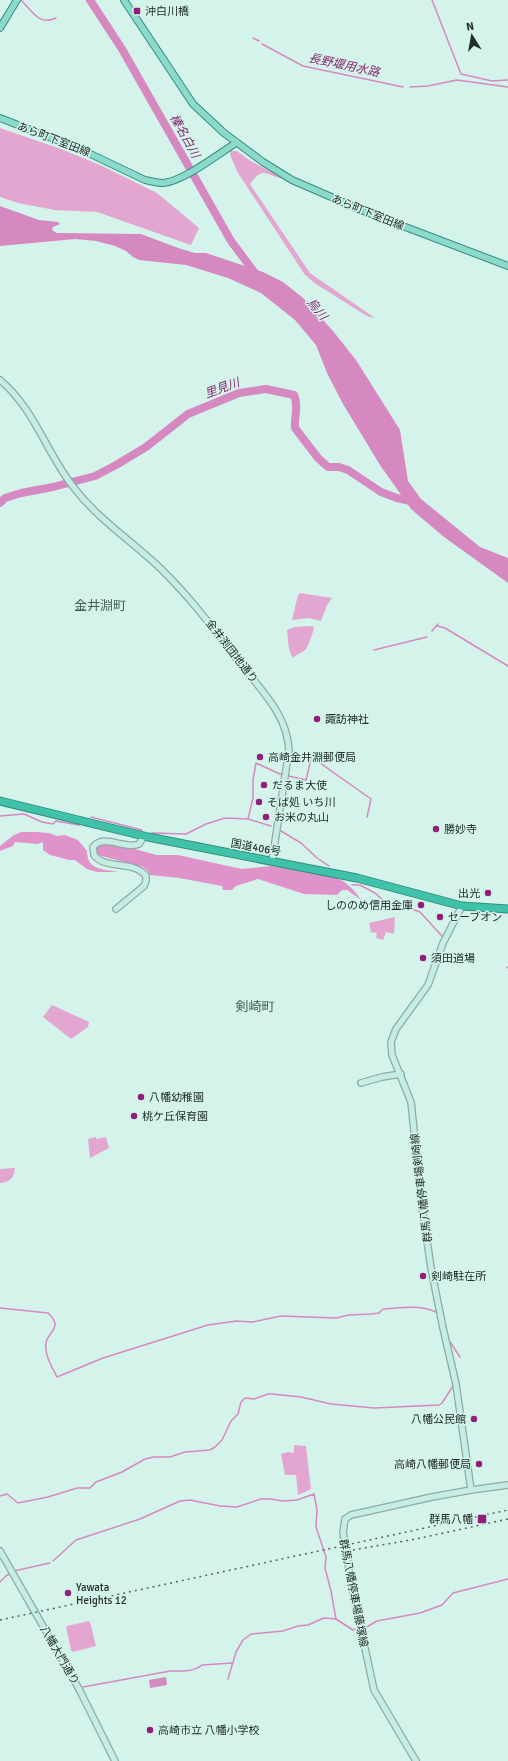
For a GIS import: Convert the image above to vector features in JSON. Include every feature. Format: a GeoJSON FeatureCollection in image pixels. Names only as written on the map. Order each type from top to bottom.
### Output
{"type":"FeatureCollection","features":[{"type":"Feature","properties":{"kind":"highway","name":"国道406号"},"geometry":{"type":"LineString","coordinates":[[0,801],[144,836],[358,878],[462,906],[508,909]]}},
{"type":"Feature","properties":{"kind":"main road"},"geometry":{"type":"LineString","coordinates":[[0,28],[17,0]]}},
{"type":"Feature","properties":{"kind":"main road","name":"あら町下室田線"},"geometry":{"type":"LineString","coordinates":[[124,0],[193,104],[213,124],[282,175],[366,212],[508,266]]}},
{"type":"Feature","properties":{"kind":"main road","name":"あら町下室田線"},"geometry":{"type":"LineString","coordinates":[[0,118],[80,149],[145,180],[162,183],[172,181],[182,176],[236,142]]}},
{"type":"Feature","properties":{"kind":"street","name":"金井渕団地通り"},"geometry":{"type":"LineString","coordinates":[[0,380],[12,391],[22,404],[72,486],[96,512],[160,568],[192,602],[279,712],[288,736],[289,750],[272,862]]}},
{"type":"Feature","properties":{"kind":"street"},"geometry":{"type":"LineString","coordinates":[[116,909],[144,886],[146,876],[138,870],[100,860],[94,855],[93,847],[97,843],[103,841],[134,846],[139,844],[144,836]]}},
{"type":"Feature","properties":{"kind":"street","name":"群馬八幡停車場剣崎線"},"geometry":{"type":"LineString","coordinates":[[462,906],[443,943],[428,985],[392,1037],[392,1055],[401,1074],[411,1102],[422,1207],[431,1268],[456,1384],[471,1490]]}},
{"type":"Feature","properties":{"kind":"street"},"geometry":{"type":"LineString","coordinates":[[361,1083],[382,1077],[401,1074]]}},
{"type":"Feature","properties":{"kind":"street"},"geometry":{"type":"LineString","coordinates":[[471,1490],[508,1485]]}},
{"type":"Feature","properties":{"kind":"street","name":"群馬八幡停車場藤塚線"},"geometry":{"type":"LineString","coordinates":[[416,1761],[374,1690],[352,1588],[342,1532],[343,1522],[344,1519],[351,1515],[471,1490]]}},
{"type":"Feature","properties":{"kind":"street","name":"八幡大門通り"},"geometry":{"type":"LineString","coordinates":[[0,1551],[79,1689],[115,1761]]}},
{"type":"Feature","properties":{"kind":"shaded area"},"geometry":{"type":"Polygon","coordinates":[[[0,128],[61,149],[100,165],[157,193],[199,228],[191,245],[97,212],[55,210],[18,203],[0,197],[0,128]]]}},
{"type":"Feature","properties":{"kind":"shaded area"},"geometry":{"type":"Polygon","coordinates":[[[231,151],[237,151],[249,160],[285,179],[262,173],[259,174],[250,184],[310,273],[375,318],[367,316],[316,284],[305,275],[238,173],[230,155],[231,151]]]}},
{"type":"Feature","properties":{"kind":"shaded area"},"geometry":{"type":"Polygon","coordinates":[[[0,206],[39,220],[58,222],[60,224],[53,227],[52,230],[57,233],[141,234],[181,249],[195,253],[206,253],[263,272],[283,282],[302,297],[333,331],[356,360],[400,430],[408,481],[421,499],[480,547],[508,558],[508,583],[444,537],[411,509],[380,465],[343,404],[327,373],[316,345],[295,320],[261,293],[228,278],[186,265],[139,260],[126,251],[115,246],[96,241],[75,239],[0,246],[0,206]]]}},
{"type":"Feature","properties":{"kind":"shaded area"},"geometry":{"type":"Polygon","coordinates":[[[300,593],[332,598],[327,605],[321,621],[308,618],[292,620],[298,595],[300,593]]]}},
{"type":"Feature","properties":{"kind":"shaded area"},"geometry":{"type":"Polygon","coordinates":[[[295,627],[314,627],[307,647],[293,658],[289,648],[287,630],[295,627]]]}},
{"type":"Feature","properties":{"kind":"shaded area"},"geometry":{"type":"Polygon","coordinates":[[[21,832],[49,833],[57,836],[65,835],[78,840],[87,851],[90,862],[96,868],[118,872],[97,872],[87,869],[75,860],[50,855],[43,850],[43,842],[38,844],[15,842],[13,846],[0,851],[0,846],[14,835],[21,832]]]}},
{"type":"Feature","properties":{"kind":"shaded area"},"geometry":{"type":"Polygon","coordinates":[[[102,844],[123,846],[157,855],[178,855],[242,869],[271,866],[338,878],[346,883],[361,900],[347,890],[342,890],[337,895],[304,894],[258,879],[236,886],[232,890],[223,890],[222,886],[179,878],[150,875],[143,867],[98,855],[96,850],[98,846],[102,844]]]}},
{"type":"Feature","properties":{"kind":"shaded area"},"geometry":{"type":"Polygon","coordinates":[[[395,917],[394,934],[386,932],[383,940],[376,938],[377,933],[371,932],[369,923],[395,917]]]}},
{"type":"Feature","properties":{"kind":"shaded area"},"geometry":{"type":"Polygon","coordinates":[[[52,1005],[89,1022],[88,1027],[71,1039],[43,1017],[52,1005]]]}},
{"type":"Feature","properties":{"kind":"shaded area"},"geometry":{"type":"Polygon","coordinates":[[[96,1137],[96,1139],[106,1137],[109,1148],[90,1158],[88,1139],[96,1137]]]}},
{"type":"Feature","properties":{"kind":"shaded area"},"geometry":{"type":"Polygon","coordinates":[[[15,1168],[11,1179],[0,1183],[0,1169],[15,1168]]]}},
{"type":"Feature","properties":{"kind":"shaded area"},"geometry":{"type":"Polygon","coordinates":[[[294,1445],[306,1446],[311,1489],[298,1495],[296,1475],[285,1475],[281,1454],[288,1452],[294,1453],[294,1445]]]}},
{"type":"Feature","properties":{"kind":"shaded area"},"geometry":{"type":"Polygon","coordinates":[[[89,1621],[96,1646],[73,1652],[71,1650],[66,1627],[89,1621]]]}},
{"type":"Feature","properties":{"kind":"shaded area"},"geometry":{"type":"Polygon","coordinates":[[[166,1677],[167,1685],[150,1688],[149,1680],[166,1677]]]}},
{"type":"Feature","properties":{"kind":"waterway","name":"長野堰用水路"},"geometry":{"type":"LineString","coordinates":[[21,0],[32,13],[40,19],[50,20],[56,18]]}},
{"type":"Feature","properties":{"kind":"waterway","name":"榛名白川"},"geometry":{"type":"LineString","coordinates":[[90,0],[122,49],[231,241],[258,277]]}},
{"type":"Feature","properties":{"kind":"waterway"},"geometry":{"type":"LineString","coordinates":[[432,0],[461,74],[492,81],[508,80]]}},
{"type":"Feature","properties":{"kind":"waterway","name":"長野堰用水路"},"geometry":{"type":"LineString","coordinates":[[253,38],[259,41]]}},
{"type":"Feature","properties":{"kind":"waterway","name":"長野堰用水路"},"geometry":{"type":"LineString","coordinates":[[262,44],[303,66],[403,87]]}},
{"type":"Feature","properties":{"kind":"waterway","name":"長野堰用水路"},"geometry":{"type":"LineString","coordinates":[[410,87],[428,86],[457,80],[508,87]]}},
{"type":"Feature","properties":{"kind":"waterway","name":"里見川"},"geometry":{"type":"LineString","coordinates":[[0,503],[5,498],[21,493],[53,487],[95,476],[146,447],[188,414],[239,393],[266,389],[294,395],[296,403],[295,428],[318,458],[328,467],[339,467],[348,470],[381,492],[397,498],[415,502]]}},
{"type":"Feature","properties":{"kind":"waterway","name":"里見川"},"geometry":{"type":"LineString","coordinates":[[0,498],[5,498]]}},
{"type":"Feature","properties":{"kind":"waterway"},"geometry":{"type":"LineString","coordinates":[[432,631],[438,624]]}},
{"type":"Feature","properties":{"kind":"waterway"},"geometry":{"type":"LineString","coordinates":[[437,626],[445,628],[508,666]]}},
{"type":"Feature","properties":{"kind":"waterway"},"geometry":{"type":"LineString","coordinates":[[374,650],[427,637]]}},
{"type":"Feature","properties":{"kind":"waterway"},"geometry":{"type":"LineString","coordinates":[[248,819],[253,798],[253,780],[256,763],[280,774],[306,780],[311,759],[313,758],[371,799],[367,817]]}},
{"type":"Feature","properties":{"kind":"waterway"},"geometry":{"type":"LineString","coordinates":[[0,816],[24,814],[42,822],[53,824],[56,821],[79,825]]}},
{"type":"Feature","properties":{"kind":"waterway"},"geometry":{"type":"LineString","coordinates":[[91,817],[142,830]]}},
{"type":"Feature","properties":{"kind":"waterway"},"geometry":{"type":"LineString","coordinates":[[152,833],[186,834],[206,824],[225,818],[248,819],[271,826]]}},
{"type":"Feature","properties":{"kind":"waterway"},"geometry":{"type":"LineString","coordinates":[[281,831],[301,843],[317,858],[329,866]]}},
{"type":"Feature","properties":{"kind":"waterway"},"geometry":{"type":"LineString","coordinates":[[352,885],[360,885],[375,893],[386,903],[398,904],[420,912],[442,936]]}},
{"type":"Feature","properties":{"kind":"waterway"},"geometry":{"type":"LineString","coordinates":[[0,1308],[48,1313],[53,1318],[55,1326],[47,1339],[46,1352],[57,1377],[103,1358],[208,1325],[236,1321],[253,1322],[281,1316],[336,1318],[349,1315],[379,1313],[383,1309],[403,1307],[417,1307],[436,1312]]}},
{"type":"Feature","properties":{"kind":"waterway"},"geometry":{"type":"LineString","coordinates":[[450,1342],[460,1357]]}},
{"type":"Feature","properties":{"kind":"waterway"},"geometry":{"type":"LineString","coordinates":[[0,1496],[7,1494],[18,1503],[48,1497],[77,1488],[90,1488],[96,1482],[122,1472],[145,1459],[154,1457],[170,1457],[185,1452],[210,1450],[222,1440],[231,1421],[238,1414],[241,1402],[245,1398],[254,1399],[272,1394],[301,1397],[331,1404],[374,1408],[439,1405],[442,1403],[453,1386]]}},
{"type":"Feature","properties":{"kind":"waterway"},"geometry":{"type":"LineString","coordinates":[[53,1561],[76,1540],[140,1519],[180,1501],[190,1500],[220,1506],[237,1507],[261,1499],[283,1501],[297,1500],[314,1494],[317,1510],[316,1527],[326,1557],[325,1568],[336,1619]]}},
{"type":"Feature","properties":{"kind":"waterway"},"geometry":{"type":"LineString","coordinates":[[14,1571],[50,1563]]}},
{"type":"Feature","properties":{"kind":"waterway"},"geometry":{"type":"LineString","coordinates":[[0,1582],[11,1573]]}},
{"type":"Feature","properties":{"kind":"waterway"},"geometry":{"type":"LineString","coordinates":[[365,1628],[377,1621],[420,1613],[442,1605],[453,1593],[508,1579]]}},
{"type":"Feature","properties":{"kind":"waterway"},"geometry":{"type":"LineString","coordinates":[[228,1679],[236,1652],[243,1640],[251,1634],[283,1631],[298,1626],[308,1625],[324,1618],[336,1619],[353,1630],[356,1629]]}},
{"type":"Feature","properties":{"kind":"waterway"},"geometry":{"type":"LineString","coordinates":[[83,1687],[170,1671],[191,1670],[202,1665],[232,1663]]}},
{"type":"Feature","properties":{"kind":"railway"},"geometry":{"type":"LineString","coordinates":[[0,1620],[508,1510]]}},
{"type":"Feature","properties":{"kind":"railway"},"geometry":{"type":"LineString","coordinates":[[347,1551],[416,1539],[508,1519]]}},
{"type":"Feature","properties":{"kind":"place","name":"沖白川橋"},"geometry":{"type":"Point","coordinates":[137,11]}},
{"type":"Feature","properties":{"kind":"place","name":"諏訪神社"},"geometry":{"type":"Point","coordinates":[317,719]}},
{"type":"Feature","properties":{"kind":"place","name":"高崎金井淵郵便局"},"geometry":{"type":"Point","coordinates":[260,757]}},
{"type":"Feature","properties":{"kind":"place","name":"だるま大使"},"geometry":{"type":"Point","coordinates":[264,785]}},
{"type":"Feature","properties":{"kind":"place","name":"そば処 いち川"},"geometry":{"type":"Point","coordinates":[259,802]}},
{"type":"Feature","properties":{"kind":"place","name":"お米の丸山"},"geometry":{"type":"Point","coordinates":[266,817]}},
{"type":"Feature","properties":{"kind":"place","name":"勝妙寺"},"geometry":{"type":"Point","coordinates":[436,829]}},
{"type":"Feature","properties":{"kind":"place","name":"出光"},"geometry":{"type":"Point","coordinates":[488,893]}},
{"type":"Feature","properties":{"kind":"place","name":"しののめ信用金庫"},"geometry":{"type":"Point","coordinates":[421,905]}},
{"type":"Feature","properties":{"kind":"place","name":"セーブオン"},"geometry":{"type":"Point","coordinates":[440,917]}},
{"type":"Feature","properties":{"kind":"place","name":"須田道場"},"geometry":{"type":"Point","coordinates":[423,958]}},
{"type":"Feature","properties":{"kind":"place","name":"八幡幼稚園"},"geometry":{"type":"Point","coordinates":[141,1097]}},
{"type":"Feature","properties":{"kind":"place","name":"桃ケ丘保育園"},"geometry":{"type":"Point","coordinates":[134,1116]}},
{"type":"Feature","properties":{"kind":"place","name":"剣崎駐在所"},"geometry":{"type":"Point","coordinates":[423,1276]}},
{"type":"Feature","properties":{"kind":"place","name":"八幡公民館"},"geometry":{"type":"Point","coordinates":[474,1419]}},
{"type":"Feature","properties":{"kind":"place","name":"高崎八幡郵便局"},"geometry":{"type":"Point","coordinates":[479,1464]}},
{"type":"Feature","properties":{"kind":"place","name":"群馬八幡"},"geometry":{"type":"Point","coordinates":[482,1519]}},
{"type":"Feature","properties":{"kind":"place","name":"Yawata Heights 12"},"geometry":{"type":"Point","coordinates":[68,1593]}},
{"type":"Feature","properties":{"kind":"place","name":"高崎市立 八幡小学校"},"geometry":{"type":"Point","coordinates":[150,1730]}},
{"type":"Feature","properties":{"kind":"district","name":"金井淵町"},"geometry":{"type":"Point","coordinates":[100,605]}},
{"type":"Feature","properties":{"kind":"district","name":"剣崎町"},"geometry":{"type":"Point","coordinates":[255,1006]}},
{"type":"Feature","properties":{"kind":"water label","name":"烏川"},"geometry":{"type":"Point","coordinates":[317,309]}}]}
